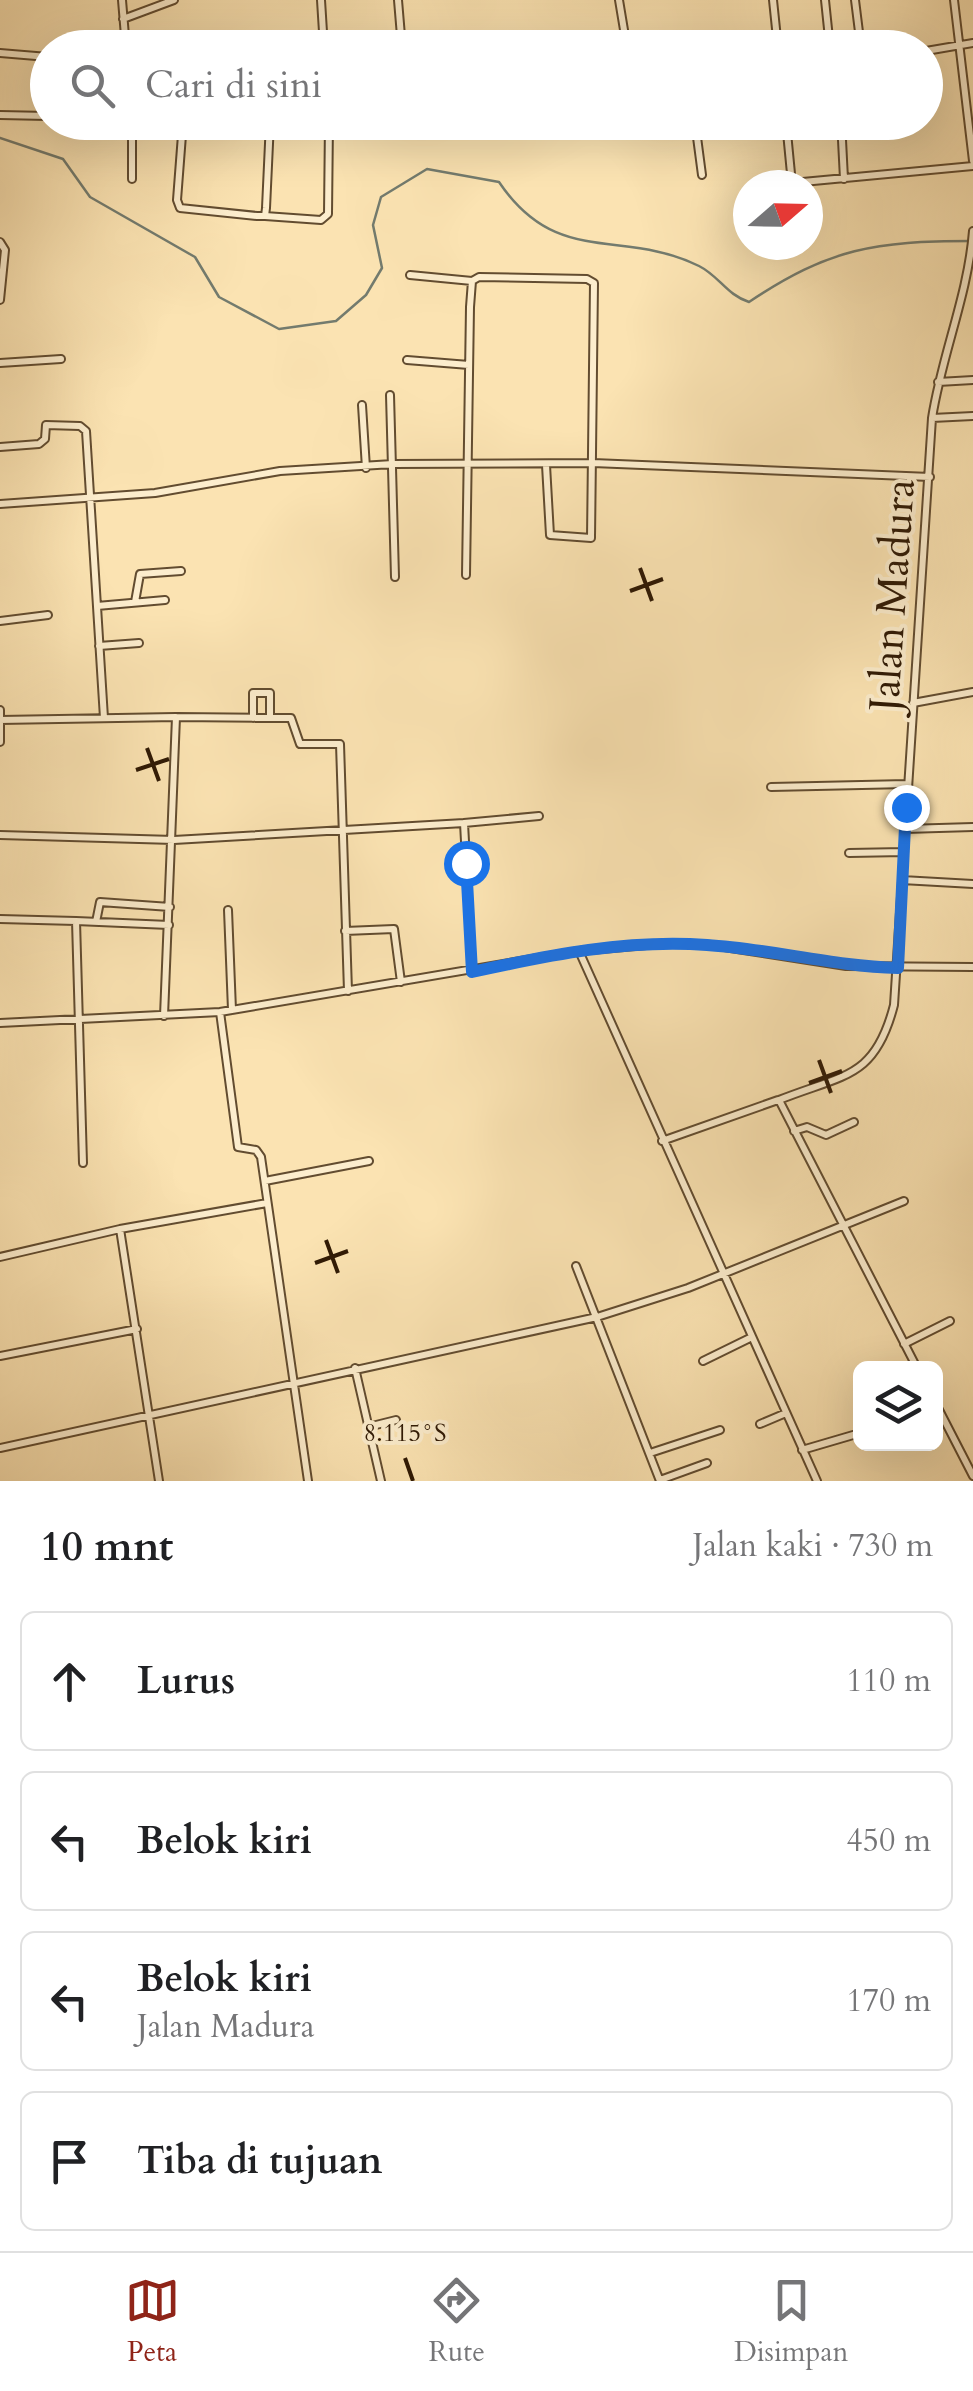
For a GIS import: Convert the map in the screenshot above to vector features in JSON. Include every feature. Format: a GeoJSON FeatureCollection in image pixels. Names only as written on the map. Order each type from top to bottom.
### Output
{"type":"FeatureCollection","features":[{"type":"Feature","properties":{"kind":"street"},"geometry":{"type":"LineString","coordinates":[[122,0],[125,30]]}},
{"type":"Feature","properties":{"kind":"street"},"geometry":{"type":"LineString","coordinates":[[124,19],[174,0]]}},
{"type":"Feature","properties":{"kind":"street"},"geometry":{"type":"LineString","coordinates":[[322,0],[323,30]]}},
{"type":"Feature","properties":{"kind":"street"},"geometry":{"type":"LineString","coordinates":[[398,0],[400,30]]}},
{"type":"Feature","properties":{"kind":"street"},"geometry":{"type":"LineString","coordinates":[[619,0],[623,30]]}},
{"type":"Feature","properties":{"kind":"street"},"geometry":{"type":"LineString","coordinates":[[773,0],[776,30]]}},
{"type":"Feature","properties":{"kind":"street"},"geometry":{"type":"LineString","coordinates":[[824,0],[828,30]]}},
{"type":"Feature","properties":{"kind":"street"},"geometry":{"type":"LineString","coordinates":[[855,0],[859,30]]}},
{"type":"Feature","properties":{"kind":"street"},"geometry":{"type":"LineString","coordinates":[[823,181],[973,160],[954,0]]}},
{"type":"Feature","properties":{"kind":"street"},"geometry":{"type":"LineString","coordinates":[[943,48],[973,43]]}},
{"type":"Feature","properties":{"kind":"street"},"geometry":{"type":"LineString","coordinates":[[0,53],[30,56]]}},
{"type":"Feature","properties":{"kind":"street"},"geometry":{"type":"LineString","coordinates":[[0,115],[30,116]]}},
{"type":"Feature","properties":{"kind":"street"},"geometry":{"type":"LineString","coordinates":[[132,140],[132,179]]}},
{"type":"Feature","properties":{"kind":"street"},"geometry":{"type":"LineString","coordinates":[[181,140],[176,200],[180,208],[321,220],[328,214],[329,140]]}},
{"type":"Feature","properties":{"kind":"street"},"geometry":{"type":"LineString","coordinates":[[265,216],[269,140]]}},
{"type":"Feature","properties":{"kind":"street"},"geometry":{"type":"LineString","coordinates":[[697,140],[702,175]]}},
{"type":"Feature","properties":{"kind":"street"},"geometry":{"type":"LineString","coordinates":[[788,140],[791,170]]}},
{"type":"Feature","properties":{"kind":"street"},"geometry":{"type":"LineString","coordinates":[[842,140],[844,179]]}},
{"type":"Feature","properties":{"kind":"street","name":"Jalan Madura"},"geometry":{"type":"LineString","coordinates":[[779,1100],[871,1061],[891,1018],[898,968],[932,418],[938,382],[968,281],[973,231]]}},
{"type":"Feature","properties":{"kind":"street"},"geometry":{"type":"LineString","coordinates":[[0,242],[5,250],[0,300]]}},
{"type":"Feature","properties":{"kind":"street"},"geometry":{"type":"LineString","coordinates":[[410,275],[594,284],[594,534],[590,538],[550,536],[546,465]]}},
{"type":"Feature","properties":{"kind":"street"},"geometry":{"type":"LineString","coordinates":[[466,575],[472,281]]}},
{"type":"Feature","properties":{"kind":"street"},"geometry":{"type":"LineString","coordinates":[[0,363],[61,359]]}},
{"type":"Feature","properties":{"kind":"street"},"geometry":{"type":"LineString","coordinates":[[407,360],[469,365]]}},
{"type":"Feature","properties":{"kind":"street"},"geometry":{"type":"LineString","coordinates":[[938,382],[973,380]]}},
{"type":"Feature","properties":{"kind":"street"},"geometry":{"type":"LineString","coordinates":[[390,395],[395,577]]}},
{"type":"Feature","properties":{"kind":"street"},"geometry":{"type":"LineString","coordinates":[[362,404],[366,468]]}},
{"type":"Feature","properties":{"kind":"street"},"geometry":{"type":"LineString","coordinates":[[932,418],[973,416]]}},
{"type":"Feature","properties":{"kind":"street"},"geometry":{"type":"LineString","coordinates":[[0,447],[39,444],[45,439],[46,425],[82,427],[90,451],[94,498],[104,718]]}},
{"type":"Feature","properties":{"kind":"street"},"geometry":{"type":"LineString","coordinates":[[0,504],[94,498],[234,483],[280,472],[393,464],[593,463],[930,477]]}},
{"type":"Feature","properties":{"kind":"street"},"geometry":{"type":"LineString","coordinates":[[134,602],[140,574],[181,572]]}},
{"type":"Feature","properties":{"kind":"street"},"geometry":{"type":"LineString","coordinates":[[97,606],[164,600]]}},
{"type":"Feature","properties":{"kind":"street"},"geometry":{"type":"LineString","coordinates":[[0,621],[48,615]]}},
{"type":"Feature","properties":{"kind":"street"},"geometry":{"type":"LineString","coordinates":[[99,646],[139,643]]}},
{"type":"Feature","properties":{"kind":"street"},"geometry":{"type":"LineString","coordinates":[[253,718],[253,696],[257,691],[270,693],[270,718]]}},
{"type":"Feature","properties":{"kind":"street"},"geometry":{"type":"LineString","coordinates":[[912,703],[973,692]]}},
{"type":"Feature","properties":{"kind":"street"},"geometry":{"type":"LineString","coordinates":[[0,710],[0,742]]}},
{"type":"Feature","properties":{"kind":"street"},"geometry":{"type":"LineString","coordinates":[[164,1016],[176,717]]}},
{"type":"Feature","properties":{"kind":"street"},"geometry":{"type":"LineString","coordinates":[[1,720],[294,719],[300,744],[340,744],[348,991]]}},
{"type":"Feature","properties":{"kind":"street"},"geometry":{"type":"LineString","coordinates":[[772,787],[907,784]]}},
{"type":"Feature","properties":{"kind":"street"},"geometry":{"type":"LineString","coordinates":[[0,835],[174,840],[539,816]]}},
{"type":"Feature","properties":{"kind":"street"},"geometry":{"type":"LineString","coordinates":[[464,823],[472,972]]}},
{"type":"Feature","properties":{"kind":"street"},"geometry":{"type":"LineString","coordinates":[[905,829],[973,826]]}},
{"type":"Feature","properties":{"kind":"street"},"geometry":{"type":"LineString","coordinates":[[848,853],[904,852]]}},
{"type":"Feature","properties":{"kind":"street"},"geometry":{"type":"LineString","coordinates":[[902,880],[973,884]]}},
{"type":"Feature","properties":{"kind":"street"},"geometry":{"type":"LineString","coordinates":[[96,922],[100,902],[170,906]]}},
{"type":"Feature","properties":{"kind":"street"},"geometry":{"type":"LineString","coordinates":[[228,910],[232,1010]]}},
{"type":"Feature","properties":{"kind":"street"},"geometry":{"type":"LineString","coordinates":[[0,918],[169,925]]}},
{"type":"Feature","properties":{"kind":"street"},"geometry":{"type":"LineString","coordinates":[[76,921],[82,1163]]}},
{"type":"Feature","properties":{"kind":"street"},"geometry":{"type":"LineString","coordinates":[[346,931],[394,928],[401,982]]}},
{"type":"Feature","properties":{"kind":"street"},"geometry":{"type":"LineString","coordinates":[[0,1024],[220,1012],[579,951],[668,943],[711,945],[846,966],[973,967]]}},
{"type":"Feature","properties":{"kind":"street"},"geometry":{"type":"LineString","coordinates":[[579,951],[817,1481]]}},
{"type":"Feature","properties":{"kind":"street"},"geometry":{"type":"LineString","coordinates":[[220,1012],[238,1146],[260,1154],[308,1481]]}},
{"type":"Feature","properties":{"kind":"street"},"geometry":{"type":"LineString","coordinates":[[662,1141],[779,1100],[841,1228],[912,1361]]}},
{"type":"Feature","properties":{"kind":"street"},"geometry":{"type":"LineString","coordinates":[[794,1131],[807,1127],[828,1134],[854,1122]]}},
{"type":"Feature","properties":{"kind":"street"},"geometry":{"type":"LineString","coordinates":[[265,1181],[369,1161]]}},
{"type":"Feature","properties":{"kind":"street"},"geometry":{"type":"LineString","coordinates":[[0,1448],[597,1317],[723,1274],[904,1201]]}},
{"type":"Feature","properties":{"kind":"street"},"geometry":{"type":"LineString","coordinates":[[0,1257],[120,1229],[267,1203]]}},
{"type":"Feature","properties":{"kind":"street"},"geometry":{"type":"LineString","coordinates":[[120,1229],[159,1481]]}},
{"type":"Feature","properties":{"kind":"street"},"geometry":{"type":"LineString","coordinates":[[576,1266],[660,1481],[706,1463]]}},
{"type":"Feature","properties":{"kind":"street"},"geometry":{"type":"LineString","coordinates":[[904,1344],[950,1321]]}},
{"type":"Feature","properties":{"kind":"street"},"geometry":{"type":"LineString","coordinates":[[0,1356],[138,1329]]}},
{"type":"Feature","properties":{"kind":"street"},"geometry":{"type":"LineString","coordinates":[[703,1361],[752,1336]]}},
{"type":"Feature","properties":{"kind":"street"},"geometry":{"type":"LineString","coordinates":[[355,1368],[381,1481]]}},
{"type":"Feature","properties":{"kind":"street"},"geometry":{"type":"LineString","coordinates":[[760,1424],[786,1414]]}},
{"type":"Feature","properties":{"kind":"street"},"geometry":{"type":"LineString","coordinates":[[943,1419],[971,1478]]}},
{"type":"Feature","properties":{"kind":"street"},"geometry":{"type":"LineString","coordinates":[[368,1426],[396,1420]]}},
{"type":"Feature","properties":{"kind":"street"},"geometry":{"type":"LineString","coordinates":[[650,1453],[720,1430]]}},
{"type":"Feature","properties":{"kind":"street"},"geometry":{"type":"LineString","coordinates":[[802,1450],[853,1435]]}},
{"type":"Feature","properties":{"kind":"waterway"},"geometry":{"type":"LineString","coordinates":[[0,138],[63,159],[90,197],[195,257],[219,297],[279,329],[336,321],[366,295],[382,268],[373,225],[381,197],[427,169],[499,182],[521,209],[544,226],[592,242],[671,255],[706,270],[749,302],[804,270],[854,251],[908,243],[972,241]]}},
{"type":"Feature","properties":{"kind":"route"},"geometry":{"type":"LineString","coordinates":[[466,863],[472,972],[579,951],[668,943],[711,945],[846,966],[898,968],[906,807]]}}]}
